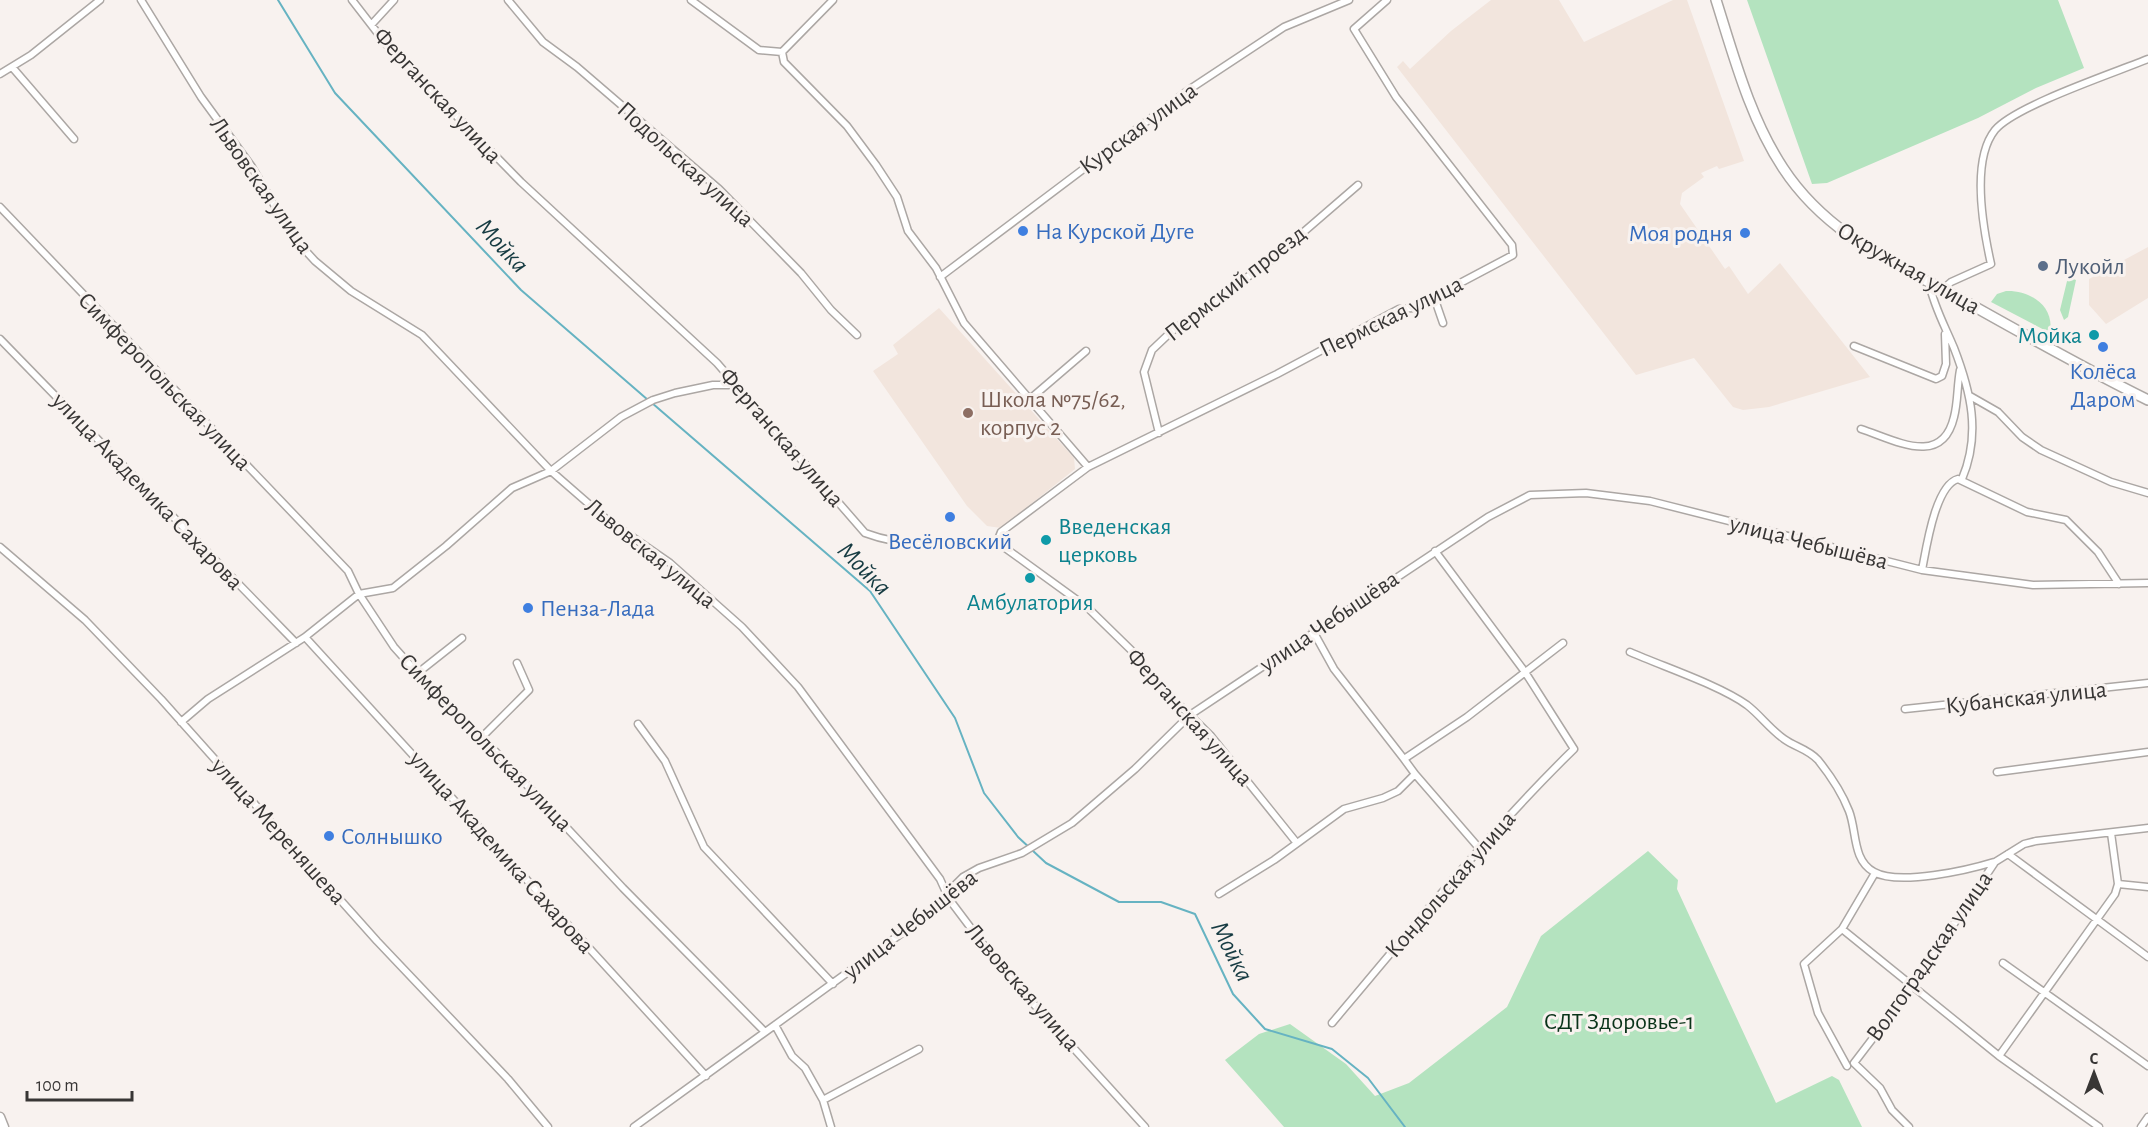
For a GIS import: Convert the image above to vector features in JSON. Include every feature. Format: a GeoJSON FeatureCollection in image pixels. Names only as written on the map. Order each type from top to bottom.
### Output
{"type":"FeatureCollection","features":[{"type":"Feature","properties":{"kind":"main road","name":"Окружная улица"},"geometry":{"type":"LineString","coordinates":[[1716,0],[1754,114],[1768,145],[1790,178],[1828,221],[1858,244],[2148,400]]}},
{"type":"Feature","properties":{"kind":"street"},"geometry":{"type":"LineString","coordinates":[[0,74],[100,0]]}},
{"type":"Feature","properties":{"kind":"street","name":"Львовская улица"},"geometry":{"type":"LineString","coordinates":[[141,0],[201,97],[252,167],[293,237],[315,261],[351,291],[422,335],[551,471],[605,518],[670,563],[742,627],[798,687],[909,835],[940,879],[949,899],[1001,968],[1145,1127]]}},
{"type":"Feature","properties":{"kind":"street","name":"Ферганская улица"},"geometry":{"type":"LineString","coordinates":[[352,0],[386,44],[521,182],[717,363],[865,533],[900,543],[997,542],[1088,608],[1132,651],[1160,685],[1211,736],[1296,842]]}},
{"type":"Feature","properties":{"kind":"street"},"geometry":{"type":"LineString","coordinates":[[372,24],[394,0]]}},
{"type":"Feature","properties":{"kind":"street","name":"Подольская улица"},"geometry":{"type":"LineString","coordinates":[[508,0],[543,42],[577,67],[719,189],[857,335]]}},
{"type":"Feature","properties":{"kind":"street"},"geometry":{"type":"LineString","coordinates":[[691,0],[759,50],[782,52]]}},
{"type":"Feature","properties":{"kind":"street"},"geometry":{"type":"LineString","coordinates":[[782,52],[833,0]]}},
{"type":"Feature","properties":{"kind":"street","name":"Курская улица"},"geometry":{"type":"LineString","coordinates":[[940,277],[1187,91],[1284,27],[1349,0]]}},
{"type":"Feature","properties":{"kind":"street","name":"Пермская улица"},"geometry":{"type":"LineString","coordinates":[[997,542],[1001,532],[1088,466],[1159,433],[1399,309],[1413,308],[1513,255],[1512,245],[1396,97],[1354,29],[1387,0]]}},
{"type":"Feature","properties":{"kind":"street"},"geometry":{"type":"LineString","coordinates":[[782,52],[784,62],[847,126],[876,165],[897,197],[914,242],[940,277],[964,323],[1088,466]]}},
{"type":"Feature","properties":{"kind":"street"},"geometry":{"type":"LineString","coordinates":[[1942,290],[1951,282],[1991,264],[1981,194],[1983,158],[1995,131],[2014,114],[2148,59]]}},
{"type":"Feature","properties":{"kind":"street"},"geometry":{"type":"LineString","coordinates":[[12,67],[74,139]]}},
{"type":"Feature","properties":{"kind":"street","name":"Пермский проезд"},"geometry":{"type":"LineString","coordinates":[[1159,433],[1144,372],[1152,350],[1172,331],[1270,261],[1358,185]]}},
{"type":"Feature","properties":{"kind":"street","name":"Симферопольская улица"},"geometry":{"type":"LineString","coordinates":[[0,207],[348,571],[359,594],[394,647],[419,672],[462,723],[482,737],[623,888],[765,1031]]}},
{"type":"Feature","properties":{"kind":"street"},"geometry":{"type":"LineString","coordinates":[[1929,283],[1933,303],[1953,347],[1970,396],[1974,427],[1970,455],[1962,480]]}},
{"type":"Feature","properties":{"kind":"street"},"geometry":{"type":"LineString","coordinates":[[1434,297],[1443,323]]}},
{"type":"Feature","properties":{"kind":"street"},"geometry":{"type":"LineString","coordinates":[[1854,346],[1936,379],[1942,376],[1946,364],[1944,330]]}},
{"type":"Feature","properties":{"kind":"street","name":"улица Академика Сахарова"},"geometry":{"type":"LineString","coordinates":[[0,339],[296,643]]}},
{"type":"Feature","properties":{"kind":"street"},"geometry":{"type":"LineString","coordinates":[[1030,399],[1086,351]]}},
{"type":"Feature","properties":{"kind":"street"},"geometry":{"type":"LineString","coordinates":[[1861,429],[1917,446],[1932,447],[1939,444],[1945,438],[1954,416],[1960,370]]}},
{"type":"Feature","properties":{"kind":"street"},"geometry":{"type":"LineString","coordinates":[[181,722],[208,699],[305,638],[359,594],[393,588],[446,546],[512,488],[551,471],[621,417],[653,400],[695,388],[736,385]]}},
{"type":"Feature","properties":{"kind":"street"},"geometry":{"type":"LineString","coordinates":[[1970,396],[1998,412],[2022,437],[2041,450],[2102,479],[2148,493]]}},
{"type":"Feature","properties":{"kind":"street"},"geometry":{"type":"LineString","coordinates":[[1922,570],[1933,517],[1951,482],[1962,480],[2027,512],[2066,520],[2098,552],[2119,584]]}},
{"type":"Feature","properties":{"kind":"street","name":"улица Чебышёва"},"geometry":{"type":"LineString","coordinates":[[634,1127],[949,899],[951,889],[963,877],[979,868],[1022,853],[1077,819],[1150,756],[1190,715],[1435,551],[1488,517],[1530,495],[1560,492],[1650,501],[1922,570],[2033,585],[2148,584]]}},
{"type":"Feature","properties":{"kind":"street","name":"улица Мереняшева"},"geometry":{"type":"LineString","coordinates":[[0,547],[85,620],[181,722],[377,940],[508,1079],[548,1127]]}},
{"type":"Feature","properties":{"kind":"street"},"geometry":{"type":"LineString","coordinates":[[1435,551],[1525,672]]}},
{"type":"Feature","properties":{"kind":"street"},"geometry":{"type":"LineString","coordinates":[[1313,631],[1334,669],[1415,774],[1479,848]]}},
{"type":"Feature","properties":{"kind":"street","name":"улица Академика Сахарова"},"geometry":{"type":"LineString","coordinates":[[305,638],[706,1076]]}},
{"type":"Feature","properties":{"kind":"street"},"geometry":{"type":"LineString","coordinates":[[419,672],[462,638]]}},
{"type":"Feature","properties":{"kind":"street"},"geometry":{"type":"LineString","coordinates":[[1404,759],[1467,717],[1563,643]]}},
{"type":"Feature","properties":{"kind":"street"},"geometry":{"type":"LineString","coordinates":[[1630,652],[1732,696],[1748,706],[1783,738],[1811,753],[1844,800],[1853,823],[1859,853],[1863,862],[1875,873],[1905,877],[1929,875],[1995,861]]}},
{"type":"Feature","properties":{"kind":"street"},"geometry":{"type":"LineString","coordinates":[[482,737],[529,690],[518,663]]}},
{"type":"Feature","properties":{"kind":"street","name":"Кондольская улица"},"geometry":{"type":"LineString","coordinates":[[1332,1023],[1479,848],[1525,797],[1574,749],[1525,672]]}},
{"type":"Feature","properties":{"kind":"street","name":"Кубанская улица"},"geometry":{"type":"LineString","coordinates":[[1905,709],[2148,683]]}},
{"type":"Feature","properties":{"kind":"street"},"geometry":{"type":"LineString","coordinates":[[638,724],[665,761],[704,847],[833,984]]}},
{"type":"Feature","properties":{"kind":"street"},"geometry":{"type":"LineString","coordinates":[[1997,772],[2148,752]]}},
{"type":"Feature","properties":{"kind":"street"},"geometry":{"type":"LineString","coordinates":[[1219,894],[1344,809],[1383,798],[1398,790],[1415,774]]}},
{"type":"Feature","properties":{"kind":"street","name":"Волгоградская улица"},"geometry":{"type":"LineString","coordinates":[[1909,1127],[1889,1105],[1880,1088],[1854,1063],[1912,987],[1995,861],[2036,841],[2148,828]]}},
{"type":"Feature","properties":{"kind":"street"},"geometry":{"type":"LineString","coordinates":[[1999,1056],[2112,899],[2118,884],[2111,833]]}},
{"type":"Feature","properties":{"kind":"street"},"geometry":{"type":"LineString","coordinates":[[2008,854],[2148,957]]}},
{"type":"Feature","properties":{"kind":"street"},"geometry":{"type":"LineString","coordinates":[[1847,1066],[1818,1013],[1804,964],[1842,928],[1875,873]]}},
{"type":"Feature","properties":{"kind":"street"},"geometry":{"type":"LineString","coordinates":[[2118,884],[2148,888]]}},
{"type":"Feature","properties":{"kind":"street"},"geometry":{"type":"LineString","coordinates":[[1842,928],[1999,1056],[2099,1127]]}},
{"type":"Feature","properties":{"kind":"street"},"geometry":{"type":"LineString","coordinates":[[2003,963],[2148,1066]]}},
{"type":"Feature","properties":{"kind":"street"},"geometry":{"type":"LineString","coordinates":[[775,1025],[792,1056],[805,1068],[823,1100],[831,1127]]}},
{"type":"Feature","properties":{"kind":"street"},"geometry":{"type":"LineString","coordinates":[[823,1100],[919,1049]]}},
{"type":"Feature","properties":{"kind":"street"},"geometry":{"type":"LineString","coordinates":[[0,1117],[3,1127]]}},
{"type":"Feature","properties":{"kind":"street"},"geometry":{"type":"LineString","coordinates":[[2141,1127],[2148,1117]]}},
{"type":"Feature","properties":{"kind":"shaded area"},"geometry":{"type":"Polygon","coordinates":[[[1491,0],[1559,0],[1584,42],[1673,0],[1687,0],[1744,161],[1719,169],[1717,166],[1701,173],[1704,177],[1682,193],[1680,204],[1725,269],[1729,266],[1748,294],[1780,263],[1870,377],[1769,407],[1743,410],[1733,407],[1694,358],[1636,375],[1397,67],[1403,61],[1410,69],[1451,31],[1491,0]]]}},
{"type":"Feature","properties":{"kind":"shaded area"},"geometry":{"type":"Polygon","coordinates":[[[2148,247],[2148,298],[2106,324],[2089,305],[2089,279],[2148,247]]]}},
{"type":"Feature","properties":{"kind":"shaded area","name":"Школа №75/62, корпус 2"},"geometry":{"type":"Polygon","coordinates":[[[939,308],[1074,458],[1075,469],[1001,528],[987,526],[967,506],[873,371],[898,354],[893,345],[939,308]]]}},
{"type":"Feature","properties":{"kind":"green space"},"geometry":{"type":"Polygon","coordinates":[[[1747,0],[2058,0],[2084,68],[2036,88],[1978,118],[1827,183],[1812,184],[1747,0]]]}},
{"type":"Feature","properties":{"kind":"green space"},"geometry":{"type":"Polygon","coordinates":[[[2068,277],[2076,280],[2068,317],[2064,320],[2060,310],[2068,277]]]}},
{"type":"Feature","properties":{"kind":"green space"},"geometry":{"type":"Polygon","coordinates":[[[2006,291],[2024,293],[2039,302],[2049,315],[2050,333],[1991,302],[1997,294],[2006,291]]]}},
{"type":"Feature","properties":{"kind":"green space","name":"СДТ Здоровье-1"},"geometry":{"type":"Polygon","coordinates":[[[1648,851],[1678,880],[1677,889],[1776,1103],[1832,1076],[1839,1080],[1862,1127],[1284,1127],[1225,1060],[1259,1034],[1290,1024],[1346,1064],[1375,1096],[1409,1083],[1507,1007],[1541,936],[1648,851]]]}},
{"type":"Feature","properties":{"kind":"waterway","name":"Мойка"},"geometry":{"type":"LineString","coordinates":[[278,0],[335,93],[521,290],[648,400]]}},
{"type":"Feature","properties":{"kind":"waterway","name":"Мойка"},"geometry":{"type":"LineString","coordinates":[[652,403],[870,591],[955,718],[984,793],[1018,837],[1046,863],[1119,902],[1161,902],[1195,914],[1233,994],[1265,1029],[1332,1049],[1368,1078],[1405,1127]]}},
{"type":"Feature","properties":{"kind":"place","name":"На Курской Дуге"},"geometry":{"type":"Point","coordinates":[1023,231]}},
{"type":"Feature","properties":{"kind":"place","name":"Моя родня"},"geometry":{"type":"Point","coordinates":[1745,233]}},
{"type":"Feature","properties":{"kind":"place","name":"Лукойл"},"geometry":{"type":"Point","coordinates":[2043,266]}},
{"type":"Feature","properties":{"kind":"place","name":"Мойка"},"geometry":{"type":"Point","coordinates":[2094,335]}},
{"type":"Feature","properties":{"kind":"place","name":"Колёса Даром"},"geometry":{"type":"Point","coordinates":[2103,347]}},
{"type":"Feature","properties":{"kind":"place","name":"Школа №75/62, корпус 2"},"geometry":{"type":"Point","coordinates":[968,413]}},
{"type":"Feature","properties":{"kind":"place","name":"Весёловский"},"geometry":{"type":"Point","coordinates":[950,517]}},
{"type":"Feature","properties":{"kind":"place","name":"Введенская церковь"},"geometry":{"type":"Point","coordinates":[1046,540]}},
{"type":"Feature","properties":{"kind":"place","name":"Амбулатория"},"geometry":{"type":"Point","coordinates":[1030,578]}},
{"type":"Feature","properties":{"kind":"place","name":"Пенза-Лада"},"geometry":{"type":"Point","coordinates":[528,608]}},
{"type":"Feature","properties":{"kind":"place","name":"Солнышко"},"geometry":{"type":"Point","coordinates":[329,836]}}]}
